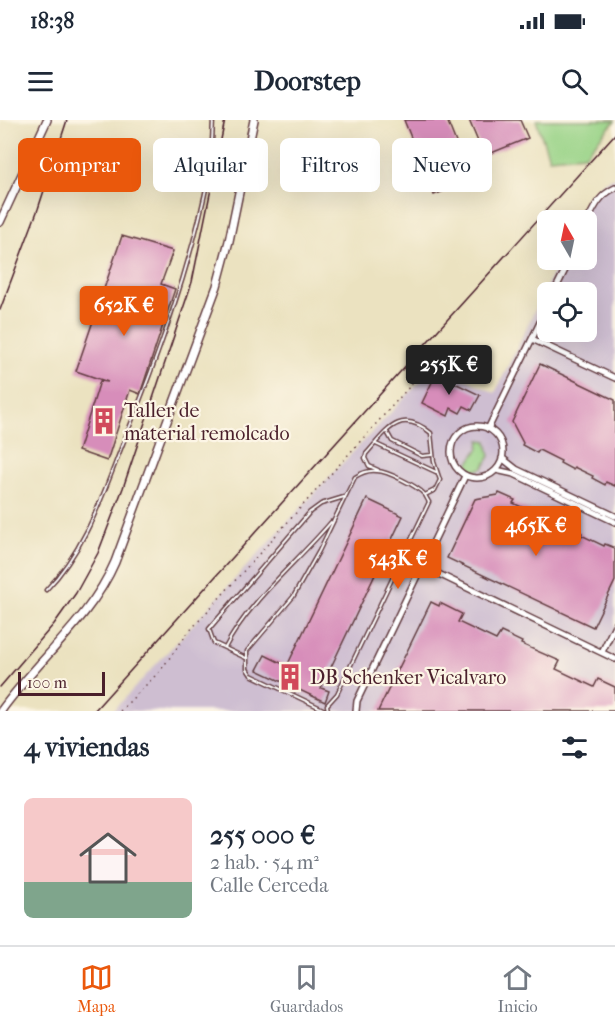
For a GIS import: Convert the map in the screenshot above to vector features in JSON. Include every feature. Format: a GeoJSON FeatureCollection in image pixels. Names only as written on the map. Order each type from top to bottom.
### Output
{"type":"FeatureCollection","features":[{"type":"Feature","properties":{"kind":"street"},"geometry":{"type":"LineString","coordinates":[[0,222],[47,120]]}},
{"type":"Feature","properties":{"kind":"street"},"geometry":{"type":"LineString","coordinates":[[1,711],[82,616],[110,574],[217,286],[229,241],[254,120]]}},
{"type":"Feature","properties":{"kind":"street"},"geometry":{"type":"LineString","coordinates":[[593,210],[598,200],[615,188]]}},
{"type":"Feature","properties":{"kind":"street"},"geometry":{"type":"LineString","coordinates":[[488,429],[537,329]]}},
{"type":"Feature","properties":{"kind":"street"},"geometry":{"type":"LineString","coordinates":[[532,339],[615,378]]}},
{"type":"Feature","properties":{"kind":"street"},"geometry":{"type":"LineString","coordinates":[[478,426],[495,434],[500,441],[502,458],[496,470],[482,478],[465,476],[457,470],[452,460],[451,449],[454,439],[467,428],[478,426]]}},
{"type":"Feature","properties":{"kind":"street"},"geometry":{"type":"LineString","coordinates":[[502,458],[516,469],[615,516]]}},
{"type":"Feature","properties":{"kind":"street"},"geometry":{"type":"LineString","coordinates":[[496,470],[514,474],[615,522]]}},
{"type":"Feature","properties":{"kind":"street"},"geometry":{"type":"LineString","coordinates":[[356,711],[357,701],[465,476]]}},
{"type":"Feature","properties":{"kind":"street"},"geometry":{"type":"LineString","coordinates":[[422,566],[615,659]]}},
{"type":"Feature","properties":{"kind":"street"},"geometry":{"type":"LineString","coordinates":[[602,652],[615,625]]}},
{"type":"Feature","properties":{"kind":"lane"},"geometry":{"type":"LineString","coordinates":[[46,590],[60,576],[88,530],[145,387],[195,236],[209,172],[213,120]]}},
{"type":"Feature","properties":{"kind":"lane"},"geometry":{"type":"LineString","coordinates":[[328,711],[327,705],[337,694],[429,502],[425,495],[400,479],[369,466],[365,458],[397,423],[408,421],[431,434],[432,455],[440,480],[435,490],[425,495]]}},
{"type":"Feature","properties":{"kind":"lane"},"geometry":{"type":"LineString","coordinates":[[387,432],[392,441],[422,456],[432,455]]}},
{"type":"Feature","properties":{"kind":"lane"},"geometry":{"type":"LineString","coordinates":[[376,444],[437,472]]}},
{"type":"Feature","properties":{"kind":"lane"},"geometry":{"type":"LineString","coordinates":[[328,711],[251,675],[247,669],[247,651],[293,597],[354,477],[378,470]]}},
{"type":"Feature","properties":{"kind":"lane"},"geometry":{"type":"LineString","coordinates":[[246,658],[214,643],[209,629],[310,512],[321,504],[344,497]]}},
{"type":"Feature","properties":{"kind":"lane"},"geometry":{"type":"LineString","coordinates":[[225,648],[232,633],[247,615],[333,520]]}},
{"type":"Feature","properties":{"kind":"lane"},"geometry":{"type":"LineString","coordinates":[[314,705],[319,711]]}},
{"type":"Feature","properties":{"kind":"path"},"geometry":{"type":"LineString","coordinates":[[120,711],[160,671],[188,634],[446,346]]}},
{"type":"Feature","properties":{"kind":"shaded area"},"geometry":{"type":"Polygon","coordinates":[[[615,177],[615,711],[113,711],[436,365],[495,393],[537,306],[537,342],[597,342],[597,282],[548,282],[554,270],[597,270],[597,210],[582,210],[589,197],[605,181],[615,177]]]}},
{"type":"Feature","properties":{"kind":"green space"},"geometry":{"type":"Polygon","coordinates":[[[536,120],[615,121],[585,155],[549,158],[536,120]]]}},
{"type":"Feature","properties":{"kind":"green space"},"geometry":{"type":"Polygon","coordinates":[[[480,440],[487,441],[490,456],[483,468],[473,471],[468,464],[479,448],[480,440]]]}},
{"type":"Feature","properties":{"kind":"building"},"geometry":{"type":"Polygon","coordinates":[[[404,120],[447,120],[454,138],[411,138],[404,120]]]}},
{"type":"Feature","properties":{"kind":"building"},"geometry":{"type":"Polygon","coordinates":[[[469,120],[520,120],[528,138],[492,153],[492,138],[476,138],[469,120]]]}},
{"type":"Feature","properties":{"kind":"building"},"geometry":{"type":"Polygon","coordinates":[[[122,236],[173,251],[161,284],[175,289],[140,394],[130,390],[107,461],[78,451],[100,381],[108,382],[76,371],[122,236]]]}},
{"type":"Feature","properties":{"kind":"building"},"geometry":{"type":"Polygon","coordinates":[[[540,364],[615,400],[615,486],[606,482],[605,485],[592,478],[593,476],[574,467],[573,470],[539,450],[537,453],[522,445],[512,422],[540,364]]]}},
{"type":"Feature","properties":{"kind":"building"},"geometry":{"type":"Polygon","coordinates":[[[436,374],[480,395],[472,410],[464,406],[460,413],[451,408],[448,416],[422,403],[436,374]]]}},
{"type":"Feature","properties":{"kind":"building"},"geometry":{"type":"Polygon","coordinates":[[[499,493],[515,500],[513,503],[536,514],[537,511],[550,517],[549,520],[568,529],[569,526],[582,533],[581,535],[604,546],[605,544],[615,548],[615,581],[593,627],[447,558],[475,499],[499,493]]]}},
{"type":"Feature","properties":{"kind":"building"},"geometry":{"type":"Polygon","coordinates":[[[367,499],[403,516],[321,688],[329,691],[325,702],[257,670],[265,655],[287,666],[367,499]]]}},
{"type":"Feature","properties":{"kind":"building"},"geometry":{"type":"Polygon","coordinates":[[[431,602],[439,606],[440,603],[462,614],[458,622],[496,640],[501,632],[522,642],[521,644],[560,661],[556,669],[594,687],[598,679],[615,687],[615,711],[378,711],[431,602]]]}},
{"type":"Feature","properties":{"kind":"railway"},"geometry":{"type":"LineString","coordinates":[[0,310],[38,209],[67,120]]}},
{"type":"Feature","properties":{"kind":"railway"},"geometry":{"type":"LineString","coordinates":[[0,687],[54,624],[76,593],[98,553],[123,488],[192,282],[225,120]]}},
{"type":"Feature","properties":{"kind":"railway"},"geometry":{"type":"LineString","coordinates":[[94,711],[615,134]]}},
{"type":"Feature","properties":{"kind":"place","name":"Taller de material remolcado"},"geometry":{"type":"Point","coordinates":[104,421]}},
{"type":"Feature","properties":{"kind":"place","name":"DB Schenker Vicalvaro"},"geometry":{"type":"Point","coordinates":[290,677]}}]}
